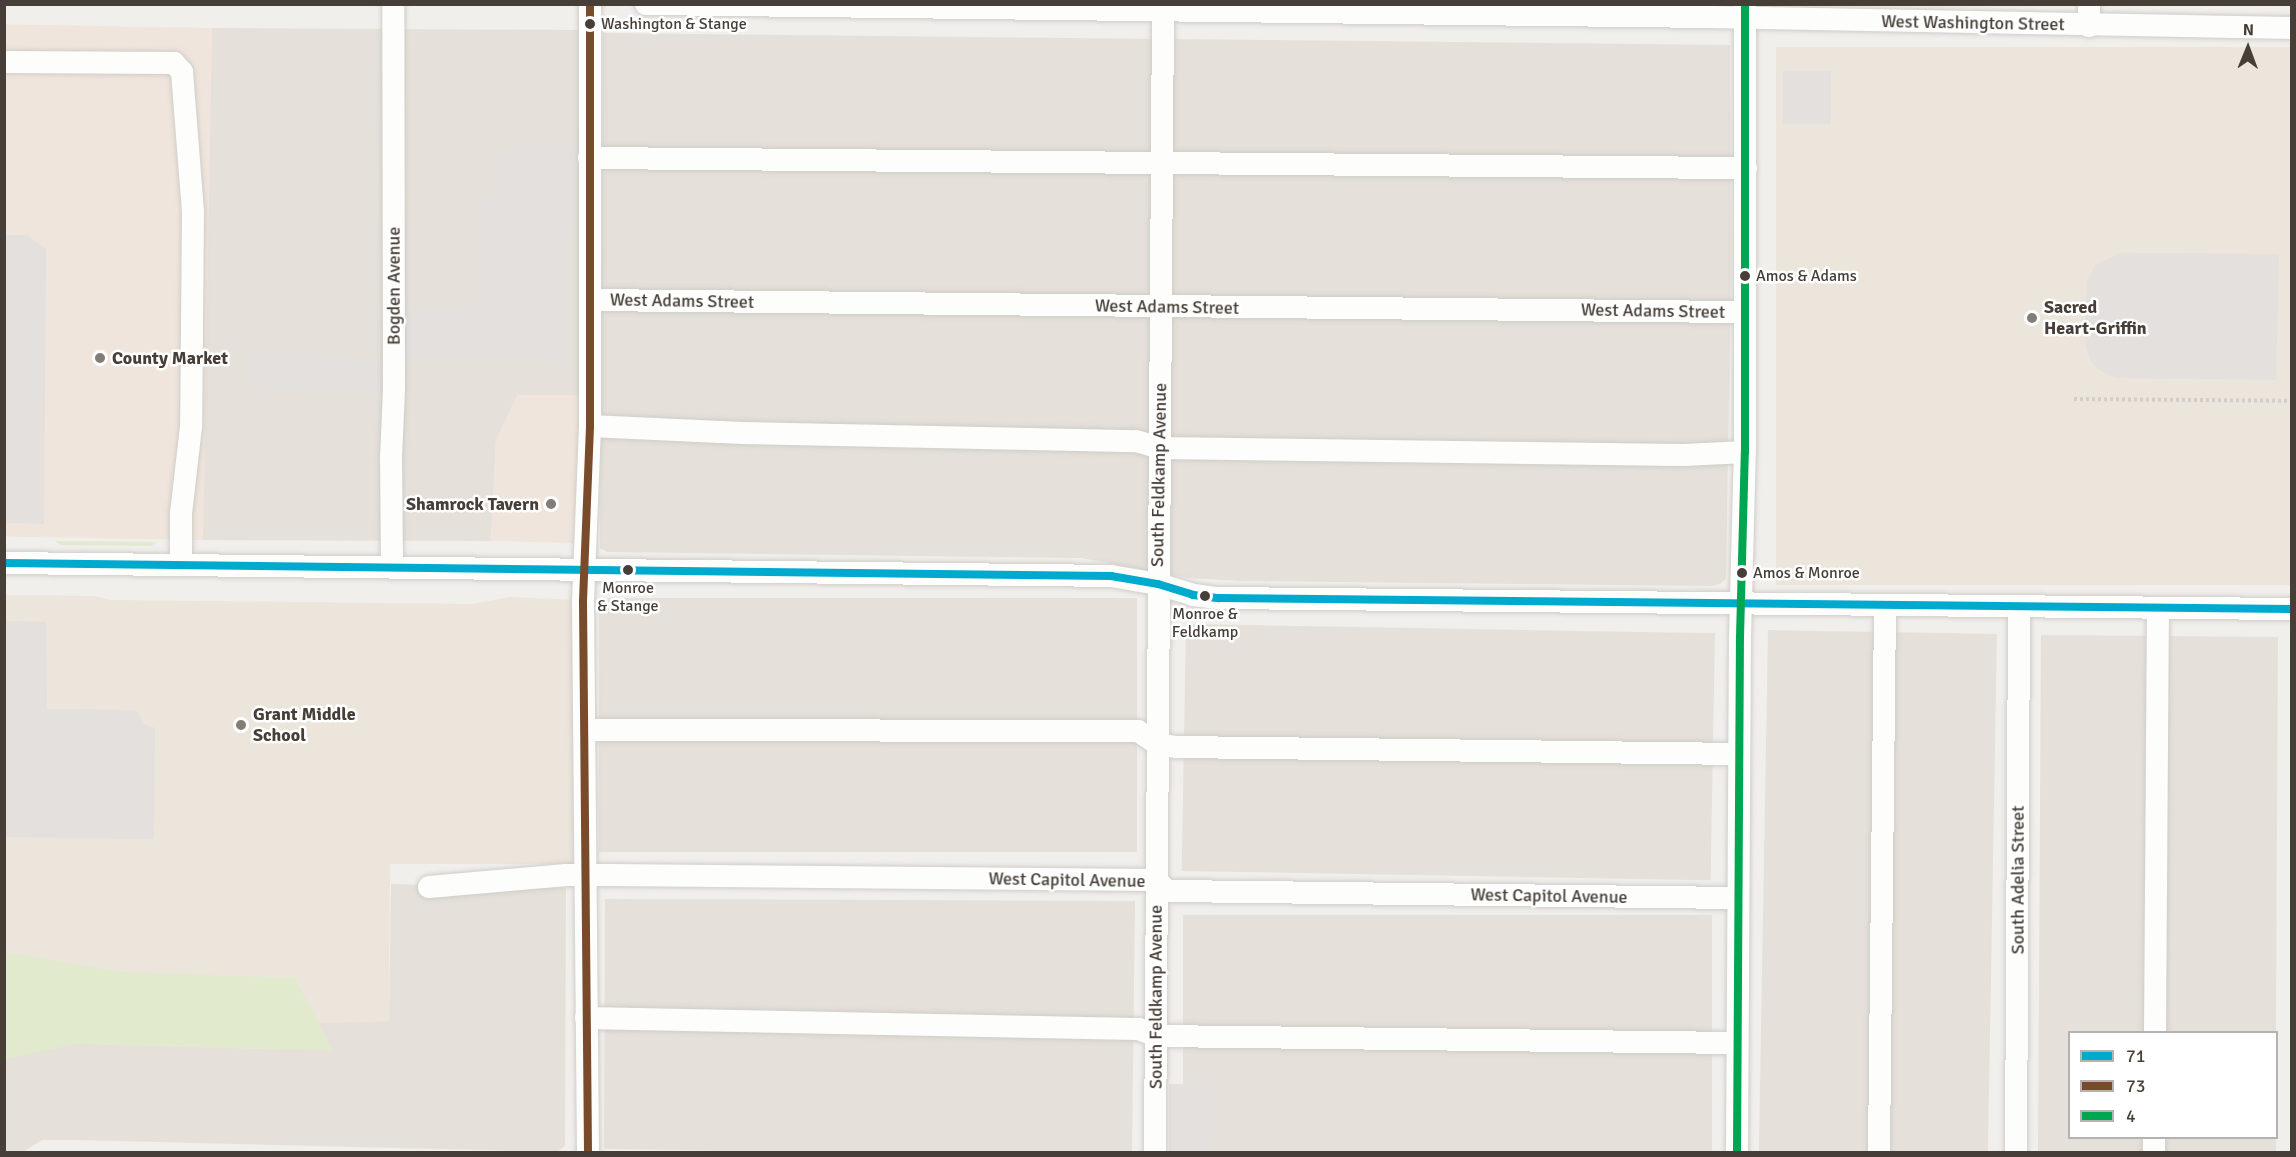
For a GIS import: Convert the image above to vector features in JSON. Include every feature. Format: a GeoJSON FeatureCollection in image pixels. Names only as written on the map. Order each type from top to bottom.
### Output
{"type":"FeatureCollection","features":[{"type":"Feature","properties":{"kind":"street","name":"Bogden Avenue"},"geometry":{"type":"LineString","coordinates":[[392,567],[393,4]]}},
{"type":"Feature","properties":{"kind":"street"},"geometry":{"type":"LineString","coordinates":[[588,1152],[586,730],[583,601],[590,426],[590,4]]}},
{"type":"Feature","properties":{"kind":"street","name":"West Washington Street"},"geometry":{"type":"LineString","coordinates":[[646,4],[1163,13],[1745,11],[2089,15],[2292,28]]}},
{"type":"Feature","properties":{"kind":"street"},"geometry":{"type":"LineString","coordinates":[[1737,1152],[1739,754],[1745,452],[1745,11]]}},
{"type":"Feature","properties":{"kind":"street","name":"South Feldkamp Avenue"},"geometry":{"type":"LineString","coordinates":[[1155,1152],[1163,13]]}},
{"type":"Feature","properties":{"kind":"street"},"geometry":{"type":"LineString","coordinates":[[4,62],[174,63],[182,72],[193,212],[191,427],[181,513],[181,565]]}},
{"type":"Feature","properties":{"kind":"street"},"geometry":{"type":"LineString","coordinates":[[589,158],[1746,168]]}},
{"type":"Feature","properties":{"kind":"street","name":"West Adams Street"},"geometry":{"type":"LineString","coordinates":[[590,300],[1745,312]]}},
{"type":"Feature","properties":{"kind":"street"},"geometry":{"type":"LineString","coordinates":[[590,426],[742,433],[1137,441],[1160,448],[1660,454],[1745,452]]}},
{"type":"Feature","properties":{"kind":"street"},"geometry":{"type":"LineString","coordinates":[[4,563],[1111,576],[1158,584],[1193,595],[1219,598],[2292,609]]}},
{"type":"Feature","properties":{"kind":"street"},"geometry":{"type":"LineString","coordinates":[[1879,1152],[1885,606]]}},
{"type":"Feature","properties":{"kind":"street","name":"South Adelia Street"},"geometry":{"type":"LineString","coordinates":[[2016,1152],[2019,608]]}},
{"type":"Feature","properties":{"kind":"street"},"geometry":{"type":"LineString","coordinates":[[2155,1031],[2158,608]]}},
{"type":"Feature","properties":{"kind":"street"},"geometry":{"type":"LineString","coordinates":[[586,730],[1138,731],[1157,744],[1177,747],[1739,754]]}},
{"type":"Feature","properties":{"kind":"street","name":"West Capitol Avenue"},"geometry":{"type":"LineString","coordinates":[[429,887],[585,875],[1156,880],[1166,890],[1171,891],[1738,898]]}},
{"type":"Feature","properties":{"kind":"street"},"geometry":{"type":"LineString","coordinates":[[586,1018],[1135,1029],[1156,1036],[1737,1043]]}},
{"type":"Feature","properties":{"kind":"path"},"geometry":{"type":"LineString","coordinates":[[2074,399],[2292,401]]}},
{"type":"Feature","properties":{"kind":"shaded area"},"geometry":{"type":"Polygon","coordinates":[[[4,24],[212,28],[203,540],[4,536],[4,24]]]}},
{"type":"Feature","properties":{"kind":"shaded area"},"geometry":{"type":"Polygon","coordinates":[[[212,28],[578,30],[581,395],[496,440],[491,541],[200,540],[212,28]]]}},
{"type":"Feature","properties":{"kind":"shaded area"},"geometry":{"type":"Polygon","coordinates":[[[603,33],[1730,45],[1731,271],[1726,579],[1712,586],[1239,581],[1189,578],[1082,558],[607,552],[600,548],[603,33]]]}},
{"type":"Feature","properties":{"kind":"shaded area","name":"Sacred Heart-Griffin"},"geometry":{"type":"Polygon","coordinates":[[[1776,47],[2291,47],[2291,585],[1776,585],[1776,47]]]}},
{"type":"Feature","properties":{"kind":"shaded area"},"geometry":{"type":"Polygon","coordinates":[[[1783,71],[1831,71],[1831,124],[1783,124],[1783,71]]]}},
{"type":"Feature","properties":{"kind":"shaded area"},"geometry":{"type":"Polygon","coordinates":[[[513,145],[572,145],[569,363],[405,361],[406,307],[478,307],[480,195],[496,195],[497,160],[504,150],[513,145]]]}},
{"type":"Feature","properties":{"kind":"shaded area"},"geometry":{"type":"Polygon","coordinates":[[[5,235],[27,235],[46,249],[44,524],[5,523],[5,235]]]}},
{"type":"Feature","properties":{"kind":"shaded area"},"geometry":{"type":"Polygon","coordinates":[[[2120,253],[2279,254],[2276,380],[2115,378],[2098,369],[2091,362],[2085,344],[2087,282],[2095,265],[2120,253]]]}},
{"type":"Feature","properties":{"kind":"shaded area"},"geometry":{"type":"Polygon","coordinates":[[[249,350],[387,360],[384,395],[247,385],[249,350]]]}},
{"type":"Feature","properties":{"kind":"shaded area"},"geometry":{"type":"Polygon","coordinates":[[[517,395],[581,395],[577,543],[491,541],[496,440],[517,395]]]}},
{"type":"Feature","properties":{"kind":"shaded area"},"geometry":{"type":"Polygon","coordinates":[[[5,595],[93,596],[111,600],[472,604],[510,597],[576,600],[573,864],[390,864],[389,1021],[321,1023],[5,1014],[5,595]]]}},
{"type":"Feature","properties":{"kind":"shaded area"},"geometry":{"type":"Polygon","coordinates":[[[599,598],[1137,598],[1137,852],[599,852],[599,598]]]}},
{"type":"Feature","properties":{"kind":"shaded area"},"geometry":{"type":"Polygon","coordinates":[[[5,621],[46,622],[47,709],[136,710],[144,724],[155,728],[154,839],[5,837],[5,621]]]}},
{"type":"Feature","properties":{"kind":"shaded area"},"geometry":{"type":"Polygon","coordinates":[[[1186,624],[1715,633],[1711,880],[1182,871],[1186,624]]]}},
{"type":"Feature","properties":{"kind":"shaded area"},"geometry":{"type":"Polygon","coordinates":[[[1768,630],[1997,634],[1988,1152],[1759,1152],[1768,630]]]}},
{"type":"Feature","properties":{"kind":"shaded area"},"geometry":{"type":"Polygon","coordinates":[[[2041,635],[2278,637],[2276,1031],[2068,1031],[2068,1139],[2276,1139],[2276,1152],[2038,1152],[2041,635]]]}},
{"type":"Feature","properties":{"kind":"shaded area"},"geometry":{"type":"Polygon","coordinates":[[[391,884],[566,888],[565,1146],[557,1152],[42,1140],[23,1152],[5,1152],[4,1031],[389,1021],[391,884]]]}},
{"type":"Feature","properties":{"kind":"shaded area"},"geometry":{"type":"Polygon","coordinates":[[[605,899],[1135,901],[1132,1152],[793,1152],[604,1149],[605,899]]]}},
{"type":"Feature","properties":{"kind":"shaded area"},"geometry":{"type":"Polygon","coordinates":[[[1183,915],[1712,915],[1712,1152],[1183,1152],[1183,915]]]}},
{"type":"Feature","properties":{"kind":"shaded area"},"geometry":{"type":"Polygon","coordinates":[[[1169,1084],[1211,1084],[1211,1152],[1169,1152],[1169,1084]]]}},
{"type":"Feature","properties":{"kind":"green space"},"geometry":{"type":"Polygon","coordinates":[[[55,541],[157,542],[151,546],[61,545],[55,541]]]}},
{"type":"Feature","properties":{"kind":"green space"},"geometry":{"type":"Polygon","coordinates":[[[4,952],[121,972],[295,978],[333,1051],[76,1044],[5,1059],[4,952]]]}},
{"type":"Feature","properties":{"kind":"transit line","name":"73"},"geometry":{"type":"LineString","coordinates":[[588,1152],[583,601],[590,426],[590,4]]}},
{"type":"Feature","properties":{"kind":"transit line","name":"4"},"geometry":{"type":"LineString","coordinates":[[1737,1152],[1740,637],[1745,452],[1745,4]]}},
{"type":"Feature","properties":{"kind":"transit line","name":"71"},"geometry":{"type":"LineString","coordinates":[[4,563],[1111,576],[1158,584],[1193,595],[1219,598],[2292,609]]}},
{"type":"Feature","properties":{"kind":"place","name":"Washington & Stange"},"geometry":{"type":"Point","coordinates":[590,24]}},
{"type":"Feature","properties":{"kind":"place","name":"Amos & Adams"},"geometry":{"type":"Point","coordinates":[1745,276]}},
{"type":"Feature","properties":{"kind":"place","name":"Sacred Heart-Griffin"},"geometry":{"type":"Point","coordinates":[2032,318]}},
{"type":"Feature","properties":{"kind":"place","name":"County Market"},"geometry":{"type":"Point","coordinates":[100,358]}},
{"type":"Feature","properties":{"kind":"place","name":"Shamrock Tavern"},"geometry":{"type":"Point","coordinates":[551,504]}},
{"type":"Feature","properties":{"kind":"place","name":"Monroe & Stange"},"geometry":{"type":"Point","coordinates":[628,570]}},
{"type":"Feature","properties":{"kind":"place","name":"Amos & Monroe"},"geometry":{"type":"Point","coordinates":[1742,573]}},
{"type":"Feature","properties":{"kind":"place","name":"Monroe & Feldkamp"},"geometry":{"type":"Point","coordinates":[1205,596]}},
{"type":"Feature","properties":{"kind":"place","name":"Grant Middle School"},"geometry":{"type":"Point","coordinates":[241,725]}}]}
